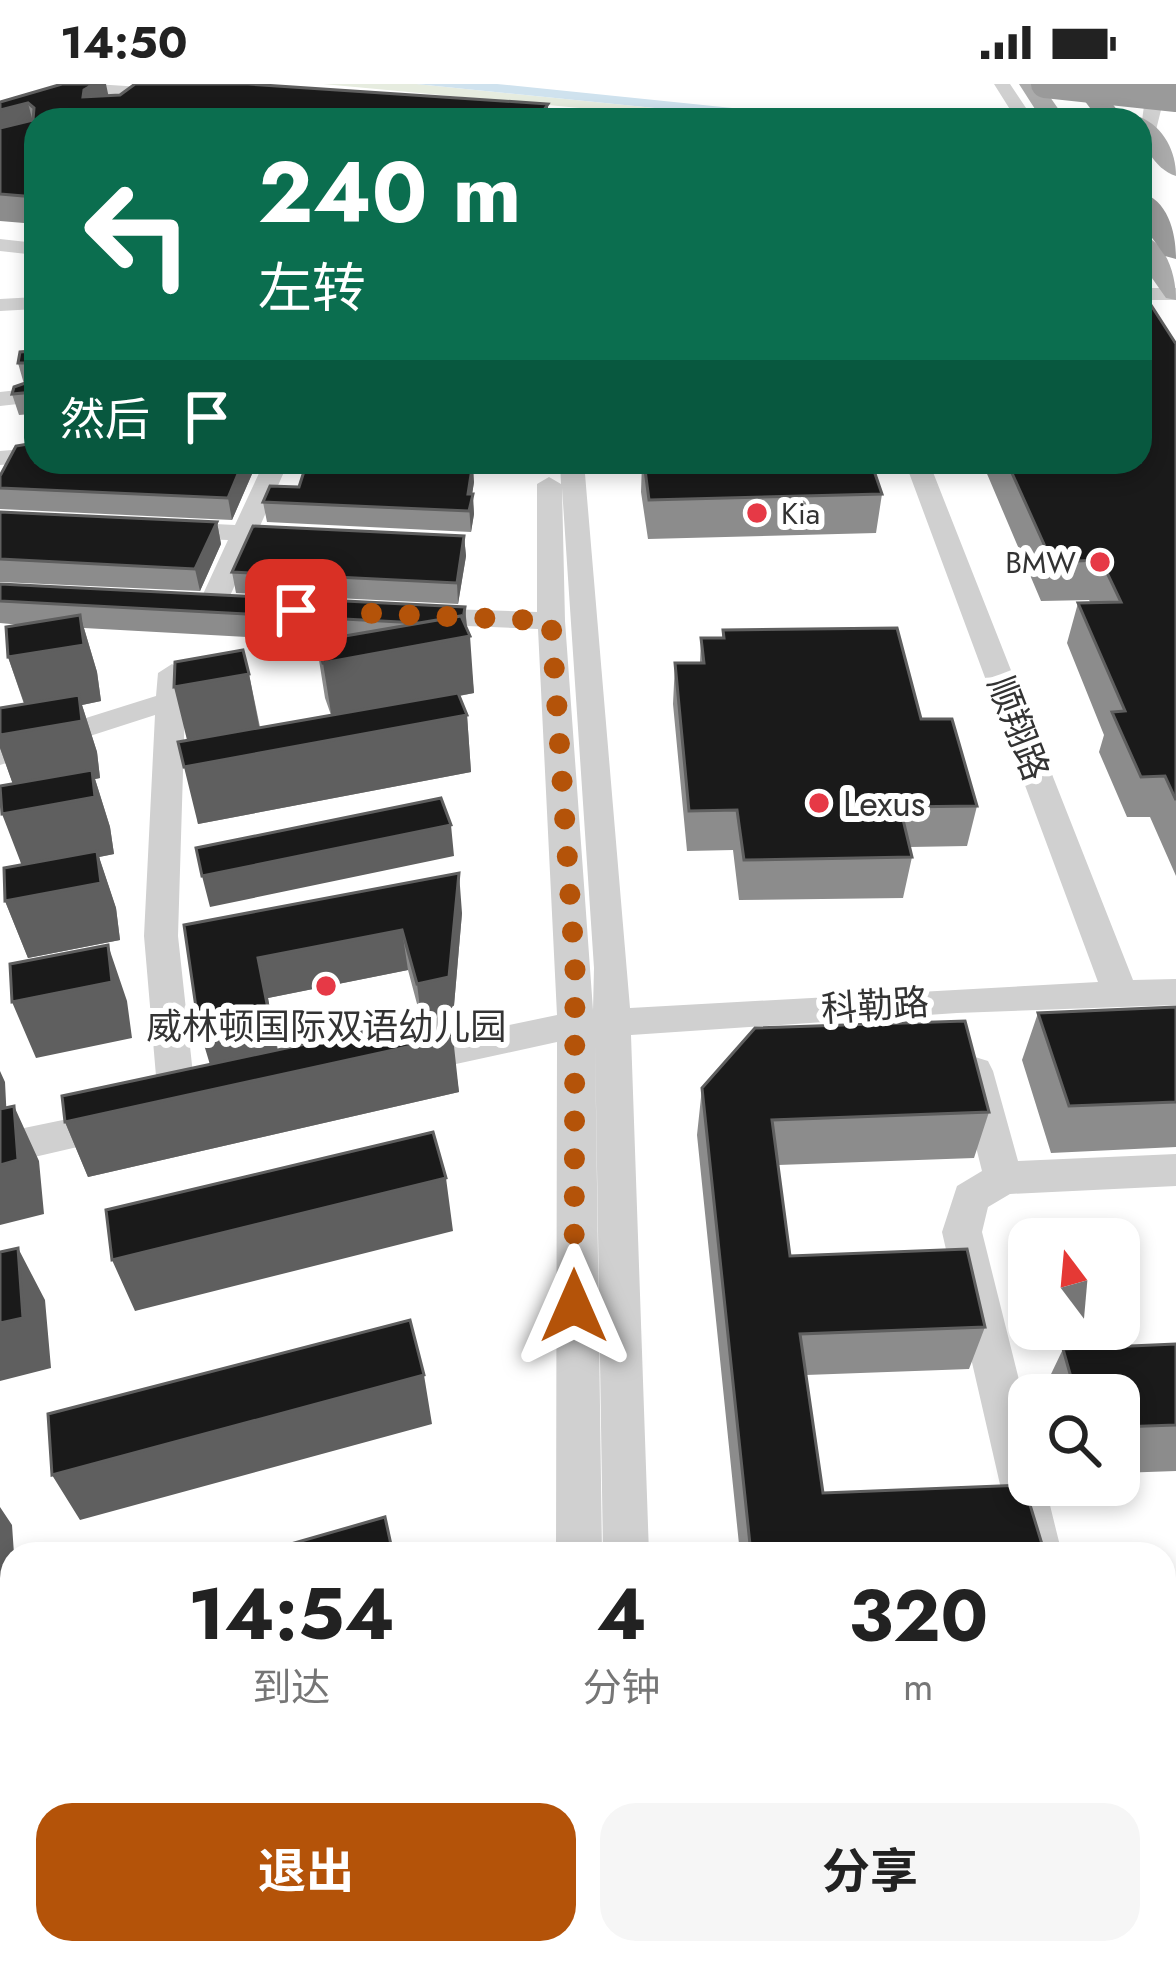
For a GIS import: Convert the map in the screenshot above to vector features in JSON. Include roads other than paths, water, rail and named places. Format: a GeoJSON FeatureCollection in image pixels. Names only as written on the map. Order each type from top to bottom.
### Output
{"type":"FeatureCollection","features":[{"type":"Feature","properties":{"kind":"highway"},"geometry":{"type":"LineString","coordinates":[[1045,84],[1176,98]]}},
{"type":"Feature","properties":{"kind":"highway"},"geometry":{"type":"LineString","coordinates":[[1084,84],[1103,108]]}},
{"type":"Feature","properties":{"kind":"highway"},"geometry":{"type":"LineString","coordinates":[[1152,156],[1176,203]]}},
{"type":"Feature","properties":{"kind":"highway"},"geometry":{"type":"LineString","coordinates":[[1152,217],[1176,250]]}},
{"type":"Feature","properties":{"kind":"main road"},"geometry":{"type":"LineString","coordinates":[[1152,145],[1176,169]]}},
{"type":"Feature","properties":{"kind":"main road"},"geometry":{"type":"LineString","coordinates":[[1152,259],[1176,293]]}},
{"type":"Feature","properties":{"kind":"street"},"geometry":{"type":"LineString","coordinates":[[1135,84],[1152,108]]}},
{"type":"Feature","properties":{"kind":"street"},"geometry":{"type":"LineString","coordinates":[[32,108],[95,88],[189,95]]}},
{"type":"Feature","properties":{"kind":"street"},"geometry":{"type":"LineString","coordinates":[[125,108],[144,92]]}},
{"type":"Feature","properties":{"kind":"street"},"geometry":{"type":"LineString","coordinates":[[211,605],[271,474]]}},
{"type":"Feature","properties":{"kind":"street"},"geometry":{"type":"LineString","coordinates":[[548,474],[551,621],[575,968],[592,1023],[625,1542]]}},
{"type":"Feature","properties":{"kind":"street"},"geometry":{"type":"LineString","coordinates":[[573,474],[610,968],[592,1023],[579,1542]]}},
{"type":"Feature","properties":{"kind":"street","name":"顺翔路"},"geometry":{"type":"LineString","coordinates":[[922,474],[1120,995]]}},
{"type":"Feature","properties":{"kind":"street"},"geometry":{"type":"LineString","coordinates":[[155,530],[334,538]]}},
{"type":"Feature","properties":{"kind":"street"},"geometry":{"type":"LineString","coordinates":[[396,615],[551,621]]}},
{"type":"Feature","properties":{"kind":"street"},"geometry":{"type":"LineString","coordinates":[[0,755],[171,687],[161,936],[178,1111]]}},
{"type":"Feature","properties":{"kind":"street","name":"科勒路"},"geometry":{"type":"LineString","coordinates":[[364,1070],[592,1023],[957,1000],[1176,992]]}},
{"type":"Feature","properties":{"kind":"street"},"geometry":{"type":"LineString","coordinates":[[957,1000],[1003,1178]]}},
{"type":"Feature","properties":{"kind":"street"},"geometry":{"type":"LineString","coordinates":[[0,1150],[224,1101]]}},
{"type":"Feature","properties":{"kind":"street"},"geometry":{"type":"LineString","coordinates":[[1036,1542],[962,1232],[971,1198],[1003,1178],[1176,1170]]}},
{"type":"Feature","properties":{"kind":"water"},"geometry":{"type":"Polygon","coordinates":[[[416,84],[497,84],[733,108],[655,108],[416,84]]]}},
{"type":"Feature","properties":{"kind":"place","name":"Kia"},"geometry":{"type":"Point","coordinates":[757,513]}},
{"type":"Feature","properties":{"kind":"place","name":"BMW"},"geometry":{"type":"Point","coordinates":[1100,562]}},
{"type":"Feature","properties":{"kind":"place","name":"Lexus"},"geometry":{"type":"Point","coordinates":[819,803]}},
{"type":"Feature","properties":{"kind":"place","name":"威林顿国际双语幼儿园"},"geometry":{"type":"Point","coordinates":[326,986]}}]}
